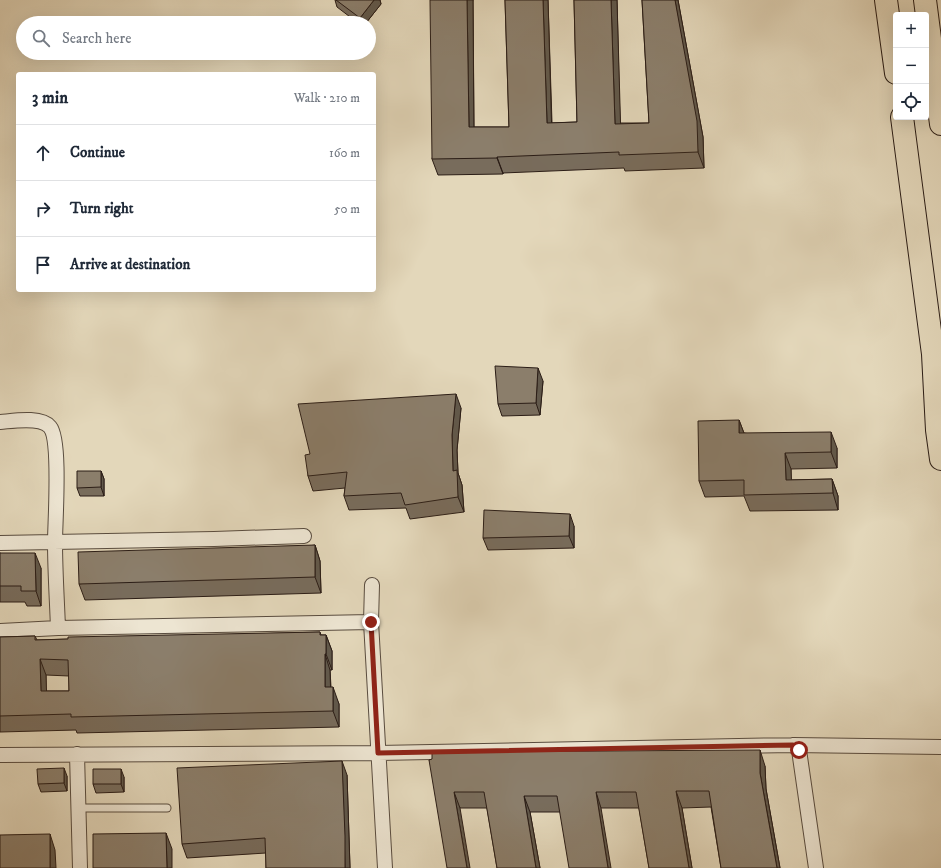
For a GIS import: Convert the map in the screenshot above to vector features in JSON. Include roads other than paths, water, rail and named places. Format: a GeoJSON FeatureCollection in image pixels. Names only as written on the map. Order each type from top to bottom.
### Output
{"type":"FeatureCollection","features":[{"type":"Feature","properties":{"kind":"main road"},"geometry":{"type":"LineString","coordinates":[[886,0],[893,51]]}},
{"type":"Feature","properties":{"kind":"main road"},"geometry":{"type":"LineString","coordinates":[[925,0],[941,124]]}},
{"type":"Feature","properties":{"kind":"main road"},"geometry":{"type":"LineString","coordinates":[[902,120],[933,354],[937,370],[937,430],[941,459]]}},
{"type":"Feature","properties":{"kind":"street"},"geometry":{"type":"LineString","coordinates":[[0,422],[26,420],[42,421],[50,427],[53,433],[56,488],[55,542],[58,628]]}},
{"type":"Feature","properties":{"kind":"street"},"geometry":{"type":"LineString","coordinates":[[0,543],[304,536]]}},
{"type":"Feature","properties":{"kind":"street"},"geometry":{"type":"LineString","coordinates":[[372,585],[371,622],[385,868]]}},
{"type":"Feature","properties":{"kind":"street"},"geometry":{"type":"LineString","coordinates":[[0,631],[58,628],[371,622]]}},
{"type":"Feature","properties":{"kind":"street"},"geometry":{"type":"LineString","coordinates":[[793,745],[799,750],[816,868]]}},
{"type":"Feature","properties":{"kind":"street"},"geometry":{"type":"LineString","coordinates":[[0,755],[378,753],[793,745],[941,747]]}},
{"type":"Feature","properties":{"kind":"street"},"geometry":{"type":"LineString","coordinates":[[77,754],[80,868]]}},
{"type":"Feature","properties":{"kind":"lane"},"geometry":{"type":"LineString","coordinates":[[78,808],[167,808]]}}]}
